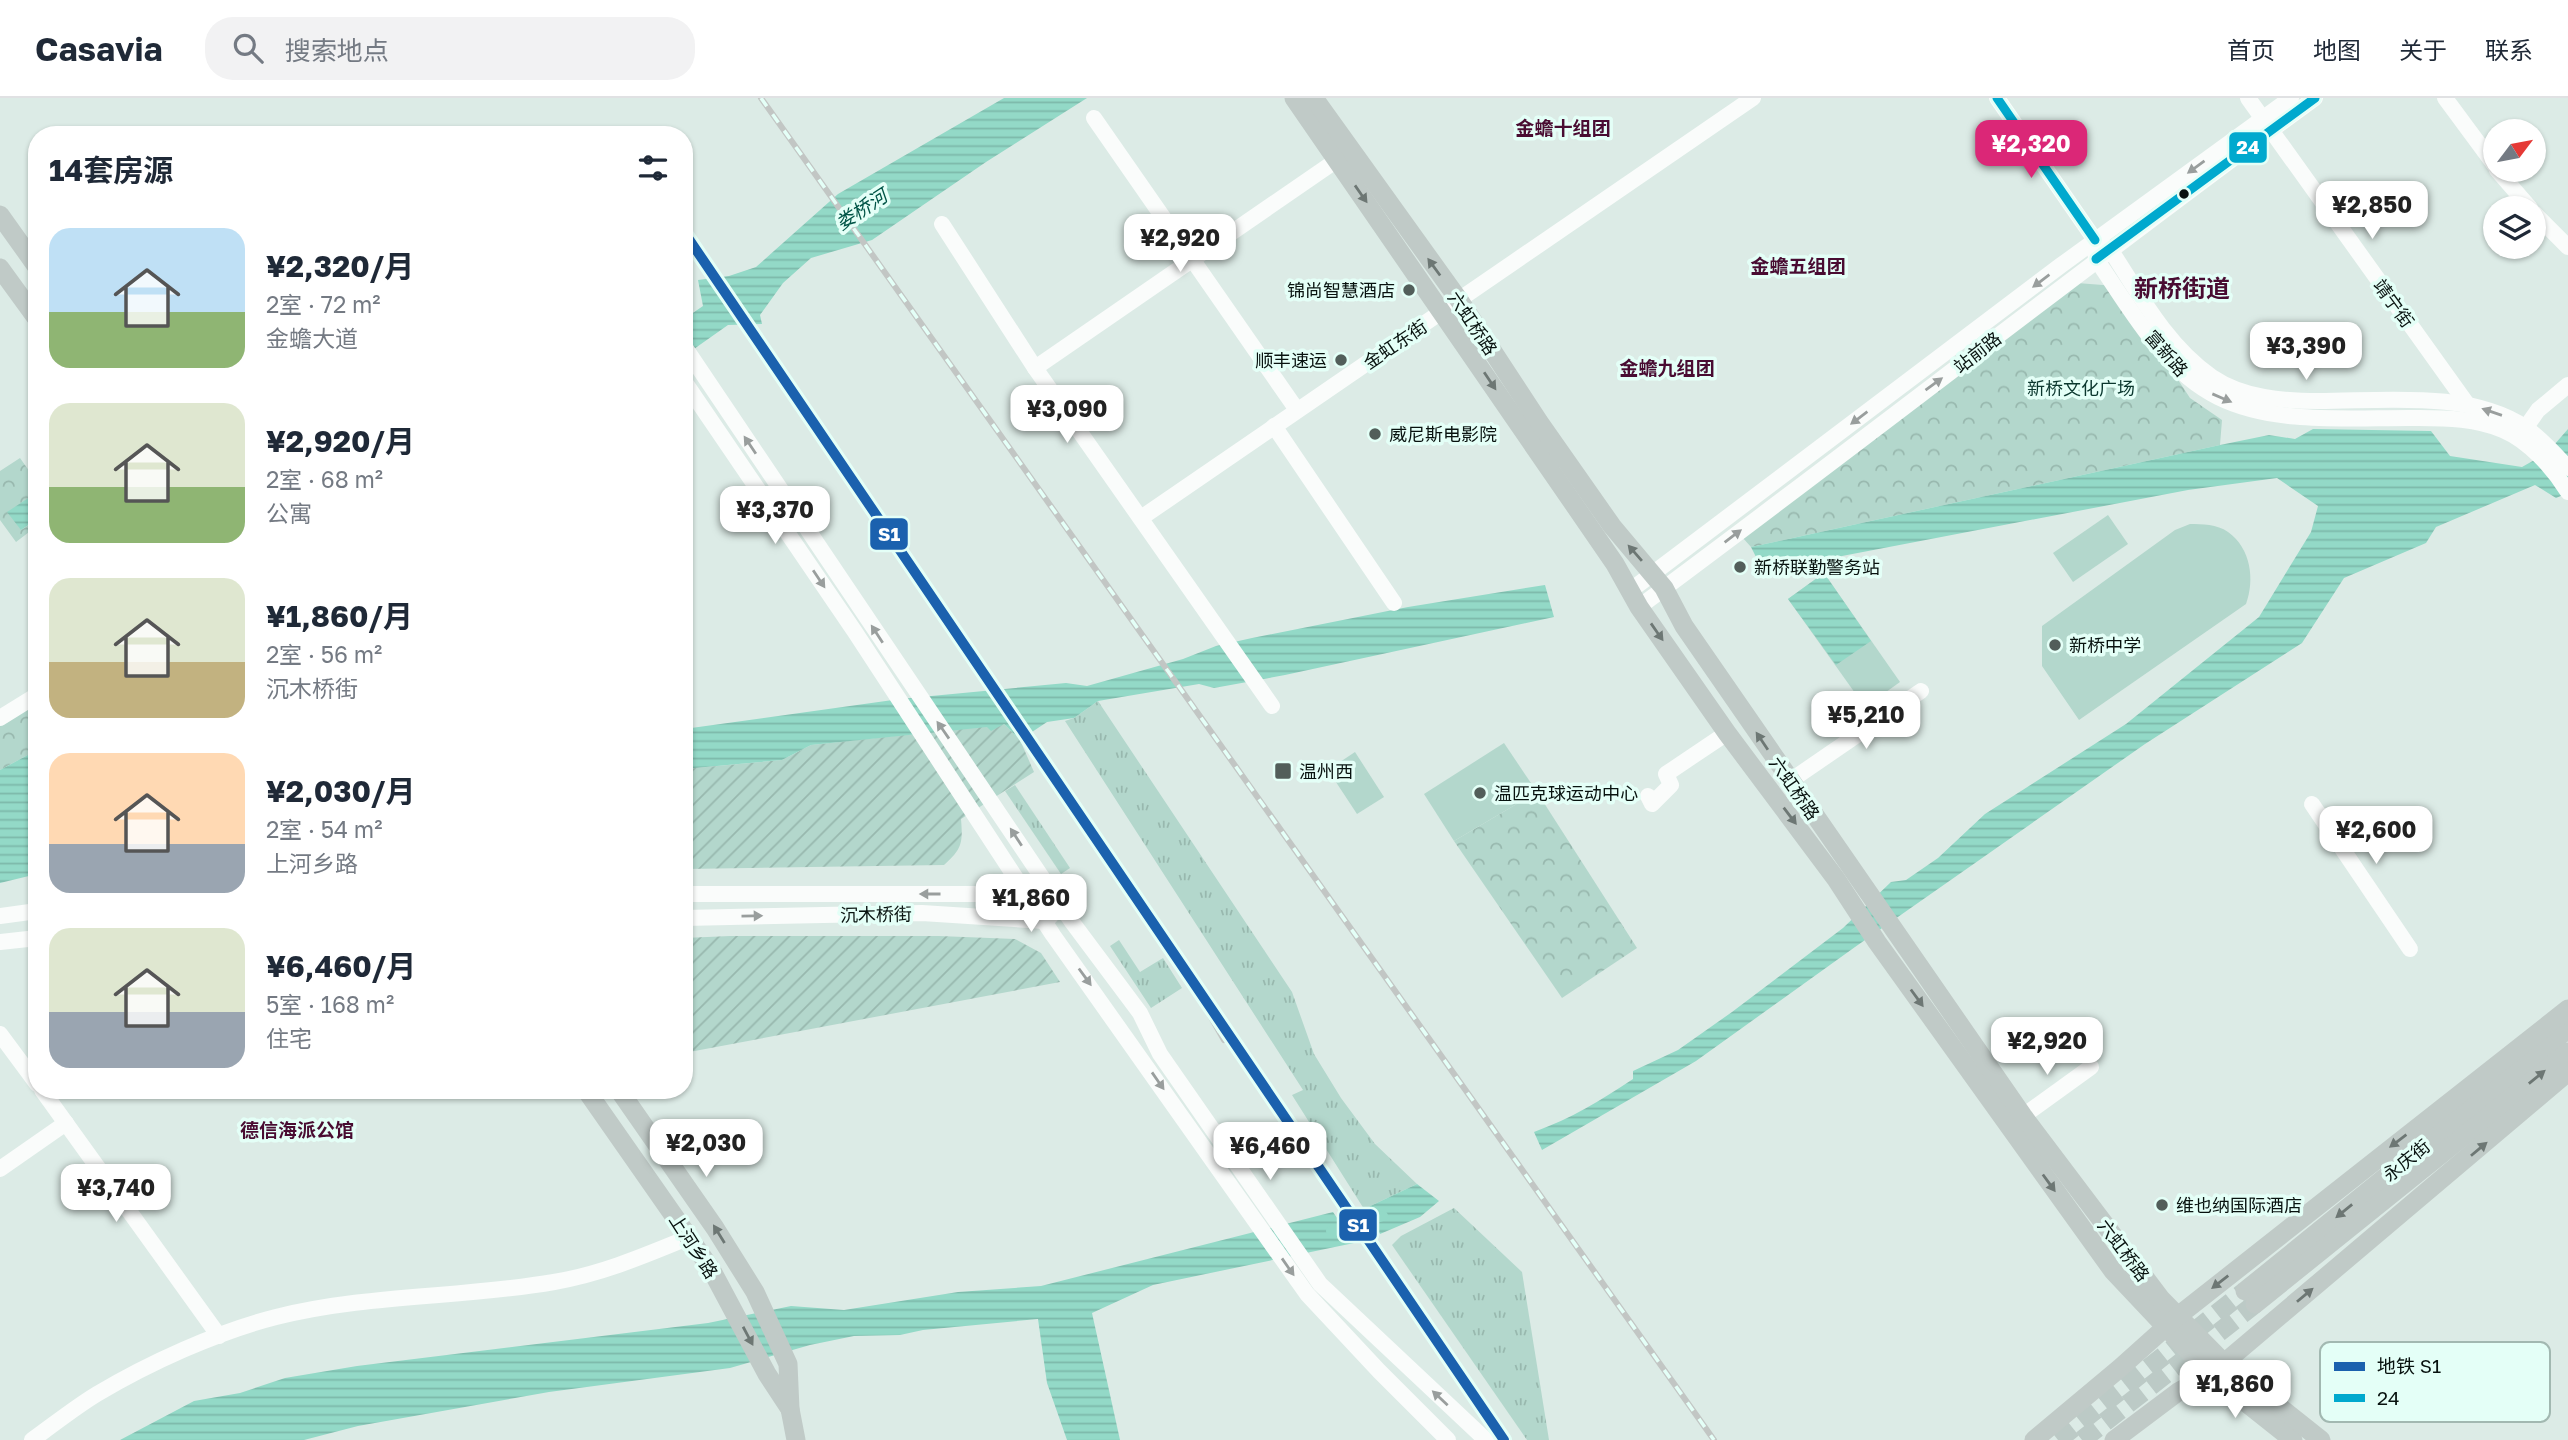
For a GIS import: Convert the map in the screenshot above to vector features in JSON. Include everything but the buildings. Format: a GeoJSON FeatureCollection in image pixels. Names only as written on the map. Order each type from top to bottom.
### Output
{"type":"FeatureCollection","features":[{"type":"Feature","properties":{"kind":"main road","name":"六虹桥路"},"geometry":{"type":"LineString","coordinates":[[1294,98],[1442,311],[1727,733],[1855,907],[1877,942],[2113,1271],[2171,1322],[2293,1440]]}},
{"type":"Feature","properties":{"kind":"main road","name":"六虹桥路"},"geometry":{"type":"LineString","coordinates":[[1314,98],[1459,300],[1539,422],[1612,526],[1659,581],[1684,626],[1790,781],[2023,1116],[2161,1299],[2171,1322]]}},
{"type":"Feature","properties":{"kind":"main road"},"geometry":{"type":"LineString","coordinates":[[0,215],[28,254]]}},
{"type":"Feature","properties":{"kind":"main road"},"geometry":{"type":"LineString","coordinates":[[0,268],[28,307]]}},
{"type":"Feature","properties":{"kind":"main road"},"geometry":{"type":"LineString","coordinates":[[2034,1440],[2171,1322],[2568,1009]]}},
{"type":"Feature","properties":{"kind":"main road","name":"永庆街"},"geometry":{"type":"LineString","coordinates":[[2568,1029],[2250,1297],[2568,1052]]}},
{"type":"Feature","properties":{"kind":"main road"},"geometry":{"type":"LineString","coordinates":[[2424,1122],[2536,1054]]}},
{"type":"Feature","properties":{"kind":"main road"},"geometry":{"type":"LineString","coordinates":[[2114,1440],[2178,1392],[2217,1369],[2568,1072]]}},
{"type":"Feature","properties":{"kind":"main road","name":"上河乡路"},"geometry":{"type":"LineString","coordinates":[[592,1099],[690,1237],[728,1299],[767,1374],[790,1409]]}},
{"type":"Feature","properties":{"kind":"main road","name":"上河乡路"},"geometry":{"type":"LineString","coordinates":[[625,1099],[715,1228],[755,1292],[788,1364],[790,1409]]}},
{"type":"Feature","properties":{"kind":"main road","name":"六虹桥路"},"geometry":{"type":"LineString","coordinates":[[2217,1369],[2321,1440]]}},
{"type":"Feature","properties":{"kind":"main road"},"geometry":{"type":"LineString","coordinates":[[790,1409],[796,1440]]}},
{"type":"Feature","properties":{"kind":"street","name":"金虹东街"},"geometry":{"type":"LineString","coordinates":[[1141,518],[1752,98]]}},
{"type":"Feature","properties":{"kind":"street"},"geometry":{"type":"LineString","coordinates":[[1997,98],[2095,240],[2096,259]]}},
{"type":"Feature","properties":{"kind":"street","name":"靖宁街"},"geometry":{"type":"LineString","coordinates":[[2248,98],[2467,404]]}},
{"type":"Feature","properties":{"kind":"street","name":"站前路"},"geometry":{"type":"LineString","coordinates":[[1635,598],[1968,359],[2267,124],[2291,98]]}},
{"type":"Feature","properties":{"kind":"street","name":"站前路"},"geometry":{"type":"LineString","coordinates":[[1659,581],[2095,240],[2267,124],[2315,98]]}},
{"type":"Feature","properties":{"kind":"street"},"geometry":{"type":"LineString","coordinates":[[2445,98],[2483,151]]}},
{"type":"Feature","properties":{"kind":"street"},"geometry":{"type":"LineString","coordinates":[[1094,118],[1297,410]]}},
{"type":"Feature","properties":{"kind":"street"},"geometry":{"type":"LineString","coordinates":[[1035,368],[1337,160]]}},
{"type":"Feature","properties":{"kind":"street"},"geometry":{"type":"LineString","coordinates":[[2507,182],[2520,196]]}},
{"type":"Feature","properties":{"kind":"street"},"geometry":{"type":"LineString","coordinates":[[942,224],[1035,368],[1272,706]]}},
{"type":"Feature","properties":{"kind":"street"},"geometry":{"type":"LineString","coordinates":[[2546,225],[2568,247]]}},
{"type":"Feature","properties":{"kind":"street","name":"富新路"},"geometry":{"type":"LineString","coordinates":[[2095,240],[2110,250],[2180,351],[2213,378],[2252,395],[2291,401],[2430,401],[2467,404],[2497,413],[2526,427],[2563,473],[2568,492]]}},
{"type":"Feature","properties":{"kind":"street","name":"富新路"},"geometry":{"type":"LineString","coordinates":[[2096,259],[2167,358],[2189,380],[2220,398],[2265,413],[2300,417],[2464,419],[2504,430],[2543,449]]}},
{"type":"Feature","properties":{"kind":"street"},"geometry":{"type":"LineString","coordinates":[[693,359],[1063,909],[1140,1013],[1160,1054],[1320,1284],[1486,1440]]}},
{"type":"Feature","properties":{"kind":"street"},"geometry":{"type":"LineString","coordinates":[[2526,427],[2538,410],[2568,385]]}},
{"type":"Feature","properties":{"kind":"street"},"geometry":{"type":"LineString","coordinates":[[693,394],[855,632],[1044,921],[1307,1294],[1448,1440]]}},
{"type":"Feature","properties":{"kind":"street"},"geometry":{"type":"LineString","coordinates":[[1274,426],[1394,603]]}},
{"type":"Feature","properties":{"kind":"street"},"geometry":{"type":"LineString","coordinates":[[1790,781],[1921,691]]}},
{"type":"Feature","properties":{"kind":"street"},"geometry":{"type":"LineString","coordinates":[[0,718],[28,701]]}},
{"type":"Feature","properties":{"kind":"street"},"geometry":{"type":"LineString","coordinates":[[1647,796],[1652,804],[1671,785],[1667,774],[1727,733]]}},
{"type":"Feature","properties":{"kind":"street"},"geometry":{"type":"LineString","coordinates":[[2312,804],[2410,949]]}},
{"type":"Feature","properties":{"kind":"street","name":"沉木桥街"},"geometry":{"type":"LineString","coordinates":[[693,894],[1007,894],[1024,890],[1044,878]]}},
{"type":"Feature","properties":{"kind":"street"},"geometry":{"type":"LineString","coordinates":[[1044,921],[1063,909]]}},
{"type":"Feature","properties":{"kind":"street"},"geometry":{"type":"LineString","coordinates":[[0,916],[28,912]]}},
{"type":"Feature","properties":{"kind":"street","name":"沉木桥街"},"geometry":{"type":"LineString","coordinates":[[693,918],[922,913],[1044,921]]}},
{"type":"Feature","properties":{"kind":"street"},"geometry":{"type":"LineString","coordinates":[[0,942],[28,938]]}},
{"type":"Feature","properties":{"kind":"street"},"geometry":{"type":"LineString","coordinates":[[0,1034],[28,1072]]}},
{"type":"Feature","properties":{"kind":"street"},"geometry":{"type":"LineString","coordinates":[[2023,1116],[2091,1068]]}},
{"type":"Feature","properties":{"kind":"street"},"geometry":{"type":"LineString","coordinates":[[49,1099],[219,1336]]}},
{"type":"Feature","properties":{"kind":"street"},"geometry":{"type":"LineString","coordinates":[[0,1169],[66,1123]]}},
{"type":"Feature","properties":{"kind":"street"},"geometry":{"type":"LineString","coordinates":[[32,1440],[97,1394],[191,1346],[275,1317],[352,1302],[478,1293],[557,1282],[622,1265],[690,1237]]}},
{"type":"Feature","properties":{"kind":"green space","name":"新桥文化广场"},"geometry":{"type":"Polygon","coordinates":[[[2077,283],[2116,286],[2190,398],[2222,420],[2220,445],[1751,547],[1742,537],[2077,283]]]}},
{"type":"Feature","properties":{"kind":"green space"},"geometry":{"type":"Polygon","coordinates":[[[20,458],[28,469],[28,504],[21,530],[28,525],[28,533],[16,542],[0,520],[0,471],[20,458]]]}},
{"type":"Feature","properties":{"kind":"green space"},"geometry":{"type":"Polygon","coordinates":[[[2108,515],[2128,544],[2073,582],[2053,553],[2108,515]]]}},
{"type":"Feature","properties":{"kind":"green space"},"geometry":{"type":"Polygon","coordinates":[[[2190,524],[2224,529],[2242,547],[2250,575],[2246,604],[2079,720],[2042,666],[2042,626],[2175,530],[2190,524]]]}},
{"type":"Feature","properties":{"kind":"green space"},"geometry":{"type":"Polygon","coordinates":[[[1824,573],[1900,682],[1865,707],[1788,599],[1824,573]]]}},
{"type":"Feature","properties":{"kind":"green space"},"geometry":{"type":"Polygon","coordinates":[[[1098,701],[1292,992],[1314,1054],[1341,1098],[1375,1144],[1417,1184],[1364,1209],[1292,1095],[1303,1090],[1065,721],[1098,701]]]}},
{"type":"Feature","properties":{"kind":"green space"},"geometry":{"type":"Polygon","coordinates":[[[28,709],[28,755],[0,770],[0,725],[28,709]]]}},
{"type":"Feature","properties":{"kind":"green space"},"geometry":{"type":"Polygon","coordinates":[[[1004,724],[1020,740],[1034,772],[961,819],[960,845],[944,865],[693,869],[693,768],[782,760],[811,745],[1004,724]]]}},
{"type":"Feature","properties":{"kind":"green space","name":"温匹克球运动中心"},"geometry":{"type":"Polygon","coordinates":[[[1504,743],[1537,792],[1454,841],[1424,794],[1504,743]]]}},
{"type":"Feature","properties":{"kind":"green space"},"geometry":{"type":"Polygon","coordinates":[[[1355,752],[1384,797],[1357,814],[1328,770],[1355,752]]]}},
{"type":"Feature","properties":{"kind":"green space"},"geometry":{"type":"Polygon","coordinates":[[[1015,785],[1070,868],[1061,874],[1005,791],[1015,785]]]}},
{"type":"Feature","properties":{"kind":"green space"},"geometry":{"type":"Polygon","coordinates":[[[1537,792],[1637,948],[1562,998],[1454,841],[1537,792]]]}},
{"type":"Feature","properties":{"kind":"green space"},"geometry":{"type":"Polygon","coordinates":[[[939,936],[1015,939],[1041,953],[1060,982],[693,1051],[693,938],[939,936]]]}},
{"type":"Feature","properties":{"kind":"green space"},"geometry":{"type":"Polygon","coordinates":[[[1119,940],[1140,972],[1163,958],[1182,988],[1151,1008],[1110,946],[1119,940]]]}},
{"type":"Feature","properties":{"kind":"green space"},"geometry":{"type":"Polygon","coordinates":[[[1454,1208],[1522,1272],[1549,1440],[1527,1440],[1392,1245],[1401,1236],[1454,1208]]]}},
{"type":"Feature","properties":{"kind":"water","name":"娄桥河"},"geometry":{"type":"Polygon","coordinates":[[[1004,98],[1087,98],[986,162],[872,240],[811,258],[783,283],[760,315],[762,324],[728,325],[693,350],[693,313],[703,306],[698,280],[729,276],[756,267],[838,194],[1004,98]]]}},
{"type":"Feature","properties":{"kind":"water"},"geometry":{"type":"Polygon","coordinates":[[[2313,429],[2431,431],[2450,456],[2522,467],[2547,453],[2568,429],[2568,493],[2556,498],[2535,485],[2436,527],[2426,543],[2344,578],[2302,643],[2145,744],[1696,1061],[1542,1150],[1534,1132],[1597,1102],[1633,1079],[1633,1071],[1678,1050],[1732,1012],[1843,928],[1891,882],[1906,880],[1938,858],[1985,814],[2126,724],[2259,617],[2311,532],[2318,506],[2277,478],[2188,490],[1763,571],[1751,547],[2269,435],[2295,439],[2313,429]]]}},
{"type":"Feature","properties":{"kind":"water"},"geometry":{"type":"Polygon","coordinates":[[[28,498],[28,525],[21,530],[7,512],[28,498]]]}},
{"type":"Feature","properties":{"kind":"water"},"geometry":{"type":"Polygon","coordinates":[[[1824,573],[1871,641],[1836,665],[1788,599],[1824,573]]]}},
{"type":"Feature","properties":{"kind":"water"},"geometry":{"type":"Polygon","coordinates":[[[1545,585],[1554,617],[1285,675],[1214,688],[1199,684],[1098,701],[1074,718],[1047,722],[1020,740],[1004,724],[991,731],[987,727],[811,745],[782,760],[693,768],[693,728],[900,699],[1066,683],[1087,686],[1183,659],[1216,646],[1408,607],[1545,585]]]}},
{"type":"Feature","properties":{"kind":"water"},"geometry":{"type":"Polygon","coordinates":[[[28,755],[28,876],[0,883],[0,770],[28,755]]]}},
{"type":"Feature","properties":{"kind":"water"},"geometry":{"type":"Polygon","coordinates":[[[1417,1184],[1439,1201],[1420,1217],[1380,1234],[1364,1209],[1417,1184]]]}},
{"type":"Feature","properties":{"kind":"water"},"geometry":{"type":"Polygon","coordinates":[[[1333,1212],[1354,1243],[1153,1285],[1092,1313],[1120,1440],[1067,1440],[1047,1383],[1038,1319],[923,1330],[900,1335],[854,1336],[810,1345],[730,1368],[549,1392],[358,1426],[304,1440],[120,1440],[194,1401],[240,1393],[285,1378],[357,1366],[708,1323],[791,1306],[844,1310],[958,1292],[1041,1286],[1333,1212]]]}},
{"type":"Feature","properties":{"kind":"waterway"},"geometry":{"type":"LineString","coordinates":[[1331,1231],[1383,1216]]}},
{"type":"Feature","properties":{"kind":"tunnel"},"geometry":{"type":"LineString","coordinates":[[2058,1440],[2245,1291]]}},
{"type":"Feature","properties":{"kind":"tunnel"},"geometry":{"type":"LineString","coordinates":[[2082,1440],[2255,1304]]}},
{"type":"Feature","properties":{"kind":"railway"},"geometry":{"type":"LineString","coordinates":[[761,98],[1714,1440]]}},
{"type":"Feature","properties":{"kind":"railway"},"geometry":{"type":"LineString","coordinates":[[1175,954],[1224,1040]]}},
{"type":"Feature","properties":{"kind":"metro line","name":"S1"},"geometry":{"type":"LineString","coordinates":[[693,245],[1504,1440]]}},
{"type":"Feature","properties":{"kind":"transit line","name":"24"},"geometry":{"type":"LineString","coordinates":[[1997,98],[2095,240]]}},
{"type":"Feature","properties":{"kind":"transit line","name":"24"},"geometry":{"type":"LineString","coordinates":[[2096,259],[2315,98]]}},
{"type":"Feature","properties":{"kind":"place","name":"锦尚智慧酒店"},"geometry":{"type":"Point","coordinates":[1409,290]}},
{"type":"Feature","properties":{"kind":"place","name":"顺丰速运"},"geometry":{"type":"Point","coordinates":[1341,360]}},
{"type":"Feature","properties":{"kind":"place","name":"威尼斯电影院"},"geometry":{"type":"Point","coordinates":[1375,434]}},
{"type":"Feature","properties":{"kind":"place","name":"新桥联勤警务站"},"geometry":{"type":"Point","coordinates":[1740,567]}},
{"type":"Feature","properties":{"kind":"place","name":"新桥中学"},"geometry":{"type":"Point","coordinates":[2055,645]}},
{"type":"Feature","properties":{"kind":"place","name":"温州西"},"geometry":{"type":"Point","coordinates":[1283,771]}},
{"type":"Feature","properties":{"kind":"place","name":"温匹克球运动中心"},"geometry":{"type":"Point","coordinates":[1480,793]}},
{"type":"Feature","properties":{"kind":"place","name":"维也纳国际酒店"},"geometry":{"type":"Point","coordinates":[2162,1205]}},
{"type":"Feature","properties":{"kind":"district","name":"金蟾十组团"},"geometry":{"type":"Point","coordinates":[1563,127]}},
{"type":"Feature","properties":{"kind":"district","name":"金蟾五组团"},"geometry":{"type":"Point","coordinates":[1798,265]}},
{"type":"Feature","properties":{"kind":"district","name":"新桥街道"},"geometry":{"type":"Point","coordinates":[2182,287]}},
{"type":"Feature","properties":{"kind":"district","name":"金蟾九组团"},"geometry":{"type":"Point","coordinates":[1667,367]}},
{"type":"Feature","properties":{"kind":"district","name":"德信海派公馆"},"geometry":{"type":"Point","coordinates":[297,1129]}}]}
